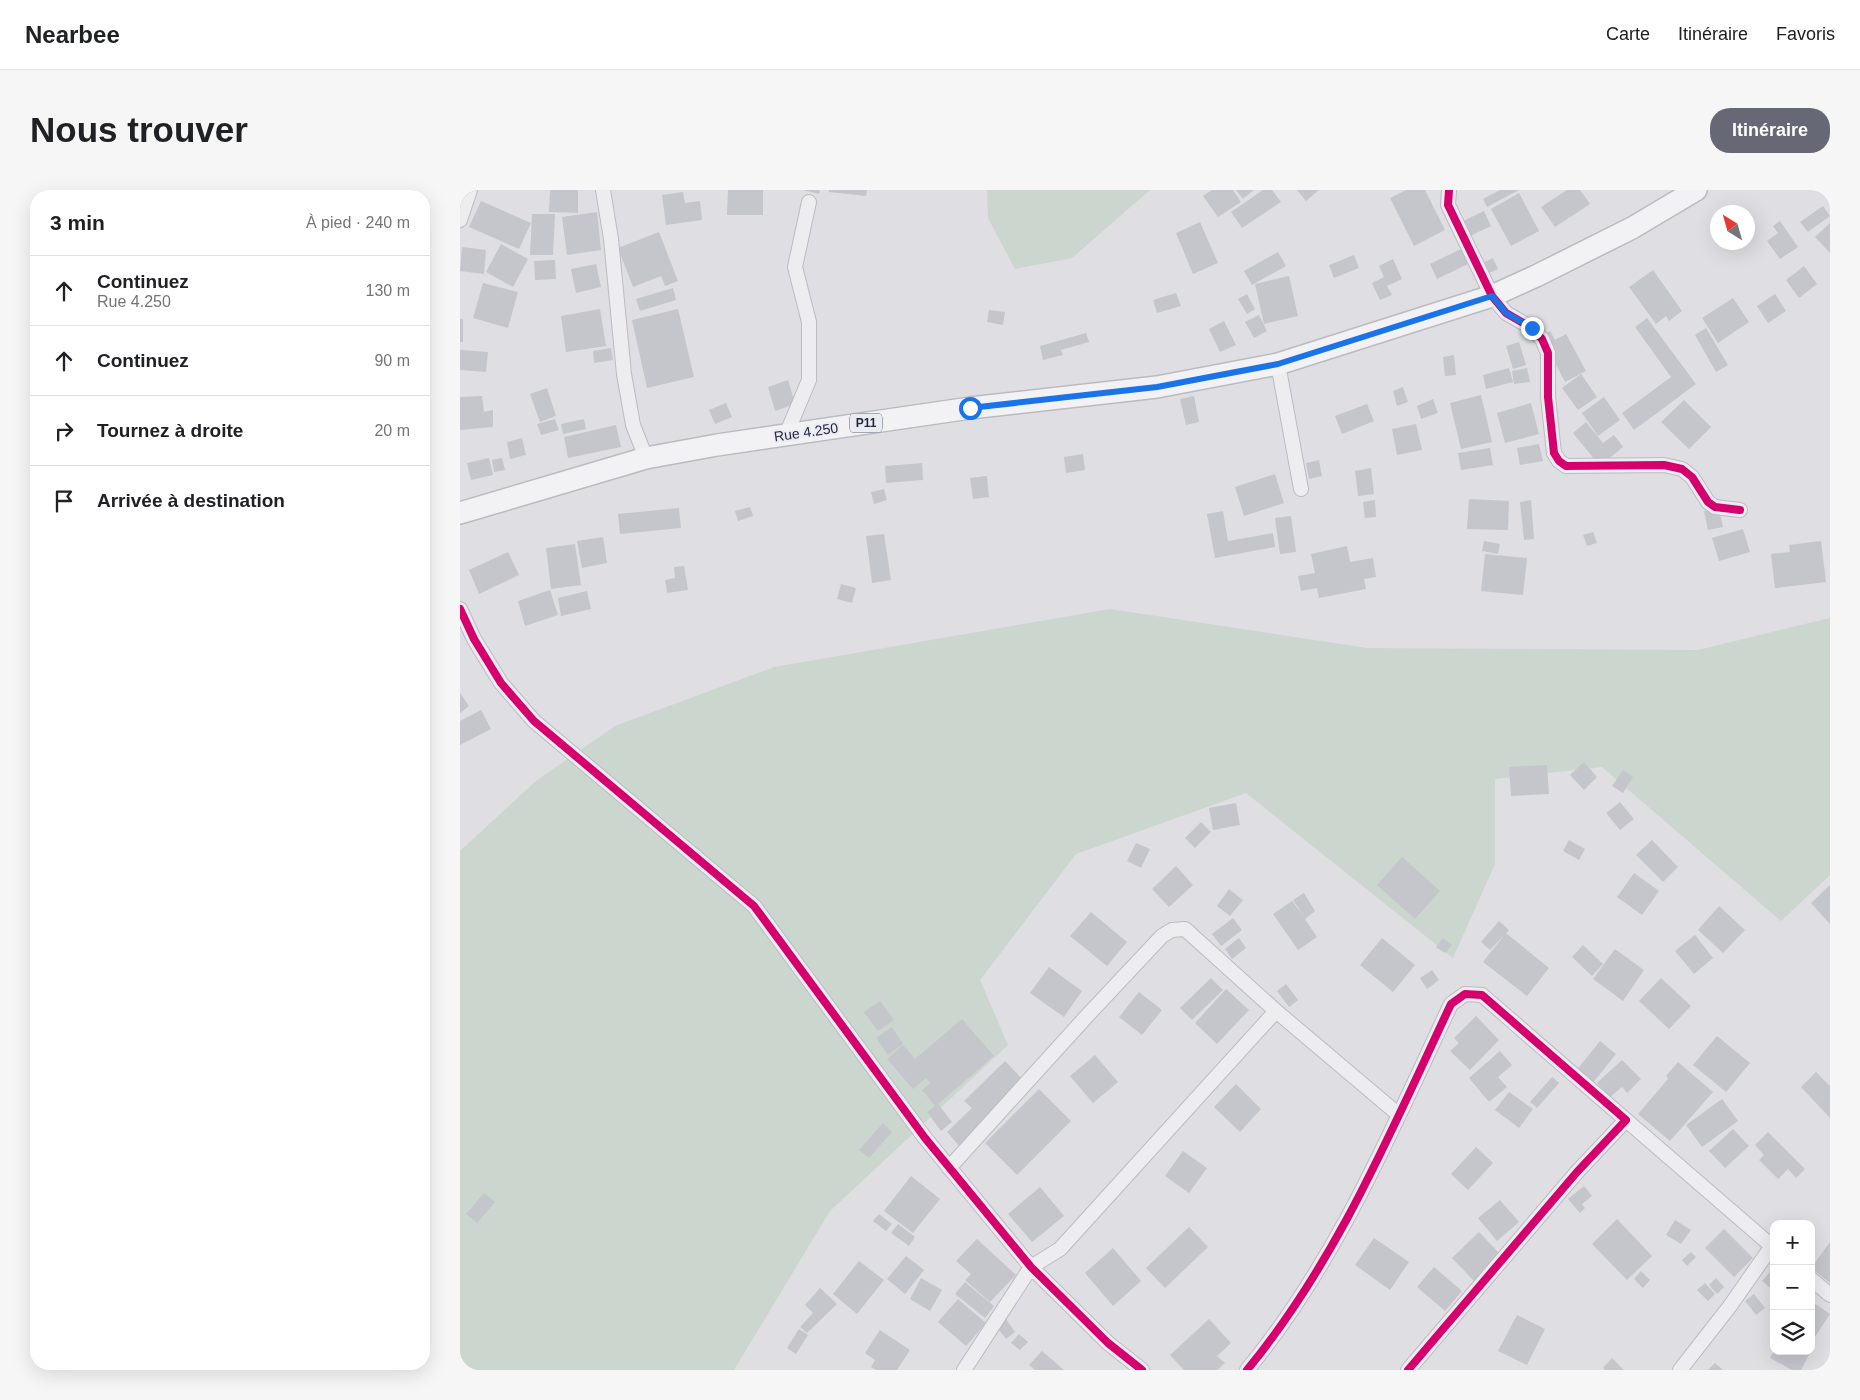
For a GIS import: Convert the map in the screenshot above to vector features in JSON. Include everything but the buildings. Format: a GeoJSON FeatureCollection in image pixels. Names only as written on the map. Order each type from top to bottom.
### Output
{"type":"FeatureCollection","features":[{"type":"Feature","properties":{"kind":"main road","name":"P11"},"geometry":{"type":"LineString","coordinates":[[1278,364],[1492,296],[1632,228],[1696,190]]}},
{"type":"Feature","properties":{"kind":"main road","name":"Rue 4.250"},"geometry":{"type":"LineString","coordinates":[[460,512],[646,458],[970,408],[1157,387],[1278,364]]}},
{"type":"Feature","properties":{"kind":"street"},"geometry":{"type":"LineString","coordinates":[[460,220],[470,190]]}},
{"type":"Feature","properties":{"kind":"street"},"geometry":{"type":"LineString","coordinates":[[603,190],[611,239],[624,374],[633,426],[646,458]]}},
{"type":"Feature","properties":{"kind":"street"},"geometry":{"type":"LineString","coordinates":[[1449,190],[1448,205],[1492,296],[1506,313],[1532,328],[1542,339],[1548,353],[1548,397],[1554,454],[1559,462],[1566,466],[1664,465],[1682,468],[1692,477],[1708,502],[1715,507],[1740,510]]}},
{"type":"Feature","properties":{"kind":"street"},"geometry":{"type":"LineString","coordinates":[[786,435],[809,380],[809,322],[795,267],[809,202]]}},
{"type":"Feature","properties":{"kind":"street"},"geometry":{"type":"LineString","coordinates":[[1278,364],[1301,489]]}},
{"type":"Feature","properties":{"kind":"street"},"geometry":{"type":"LineString","coordinates":[[460,609],[474,639],[501,683],[534,721],[754,906],[925,1138],[1031,1268],[1108,1343],[1142,1370]]}},
{"type":"Feature","properties":{"kind":"street"},"geometry":{"type":"LineString","coordinates":[[949,1168],[1086,1017],[1162,936],[1172,930],[1185,930],[1276,1011],[1399,1115]]}},
{"type":"Feature","properties":{"kind":"street"},"geometry":{"type":"LineString","coordinates":[[1247,1370],[1269,1343],[1313,1280],[1344,1226],[1451,1004],[1465,994],[1482,995],[1770,1244]]}},
{"type":"Feature","properties":{"kind":"street"},"geometry":{"type":"LineString","coordinates":[[964,1370],[1031,1268],[1060,1249],[1276,1011]]}},
{"type":"Feature","properties":{"kind":"street"},"geometry":{"type":"LineString","coordinates":[[1408,1370],[1577,1172],[1626,1120]]}},
{"type":"Feature","properties":{"kind":"street"},"geometry":{"type":"LineString","coordinates":[[1680,1370],[1770,1251]]}},
{"type":"Feature","properties":{"kind":"street"},"geometry":{"type":"LineString","coordinates":[[1815,1282],[1830,1295]]}},
{"type":"Feature","properties":{"kind":"shaded area"},"geometry":{"type":"Polygon","coordinates":[[[987,190],[1150,190],[1072,258],[1015,269],[988,218],[987,190]]]}},
{"type":"Feature","properties":{"kind":"shaded area"},"geometry":{"type":"Polygon","coordinates":[[[1110,609],[1367,648],[1698,650],[1830,618],[1830,875],[1781,921],[1602,767],[1495,779],[1495,864],[1453,958],[1246,793],[1076,854],[980,980],[1008,1045],[830,1211],[734,1370],[460,1370],[460,851],[536,781],[615,726],[774,667],[1110,609]]]}},
{"type":"Feature","properties":{"kind":"cycle path"},"geometry":{"type":"LineString","coordinates":[[1449,190],[1448,205],[1492,296],[1506,313],[1532,328],[1542,339],[1548,353],[1548,397],[1554,453],[1559,461],[1566,466],[1664,465],[1682,469],[1692,477],[1708,502],[1715,507],[1740,510]]}},
{"type":"Feature","properties":{"kind":"cycle path"},"geometry":{"type":"LineString","coordinates":[[460,609],[474,639],[501,683],[534,721],[754,906],[925,1138],[1031,1267],[1108,1343],[1142,1370]]}},
{"type":"Feature","properties":{"kind":"cycle path"},"geometry":{"type":"LineString","coordinates":[[1247,1370],[1279,1328],[1335,1240],[1384,1147],[1451,1004],[1465,994],[1482,995],[1626,1120],[1577,1172],[1408,1370]]}},
{"type":"Feature","properties":{"kind":"route"},"geometry":{"type":"LineString","coordinates":[[970,408],[1157,387],[1278,364],[1492,296],[1506,313],[1532,328]]}}]}
